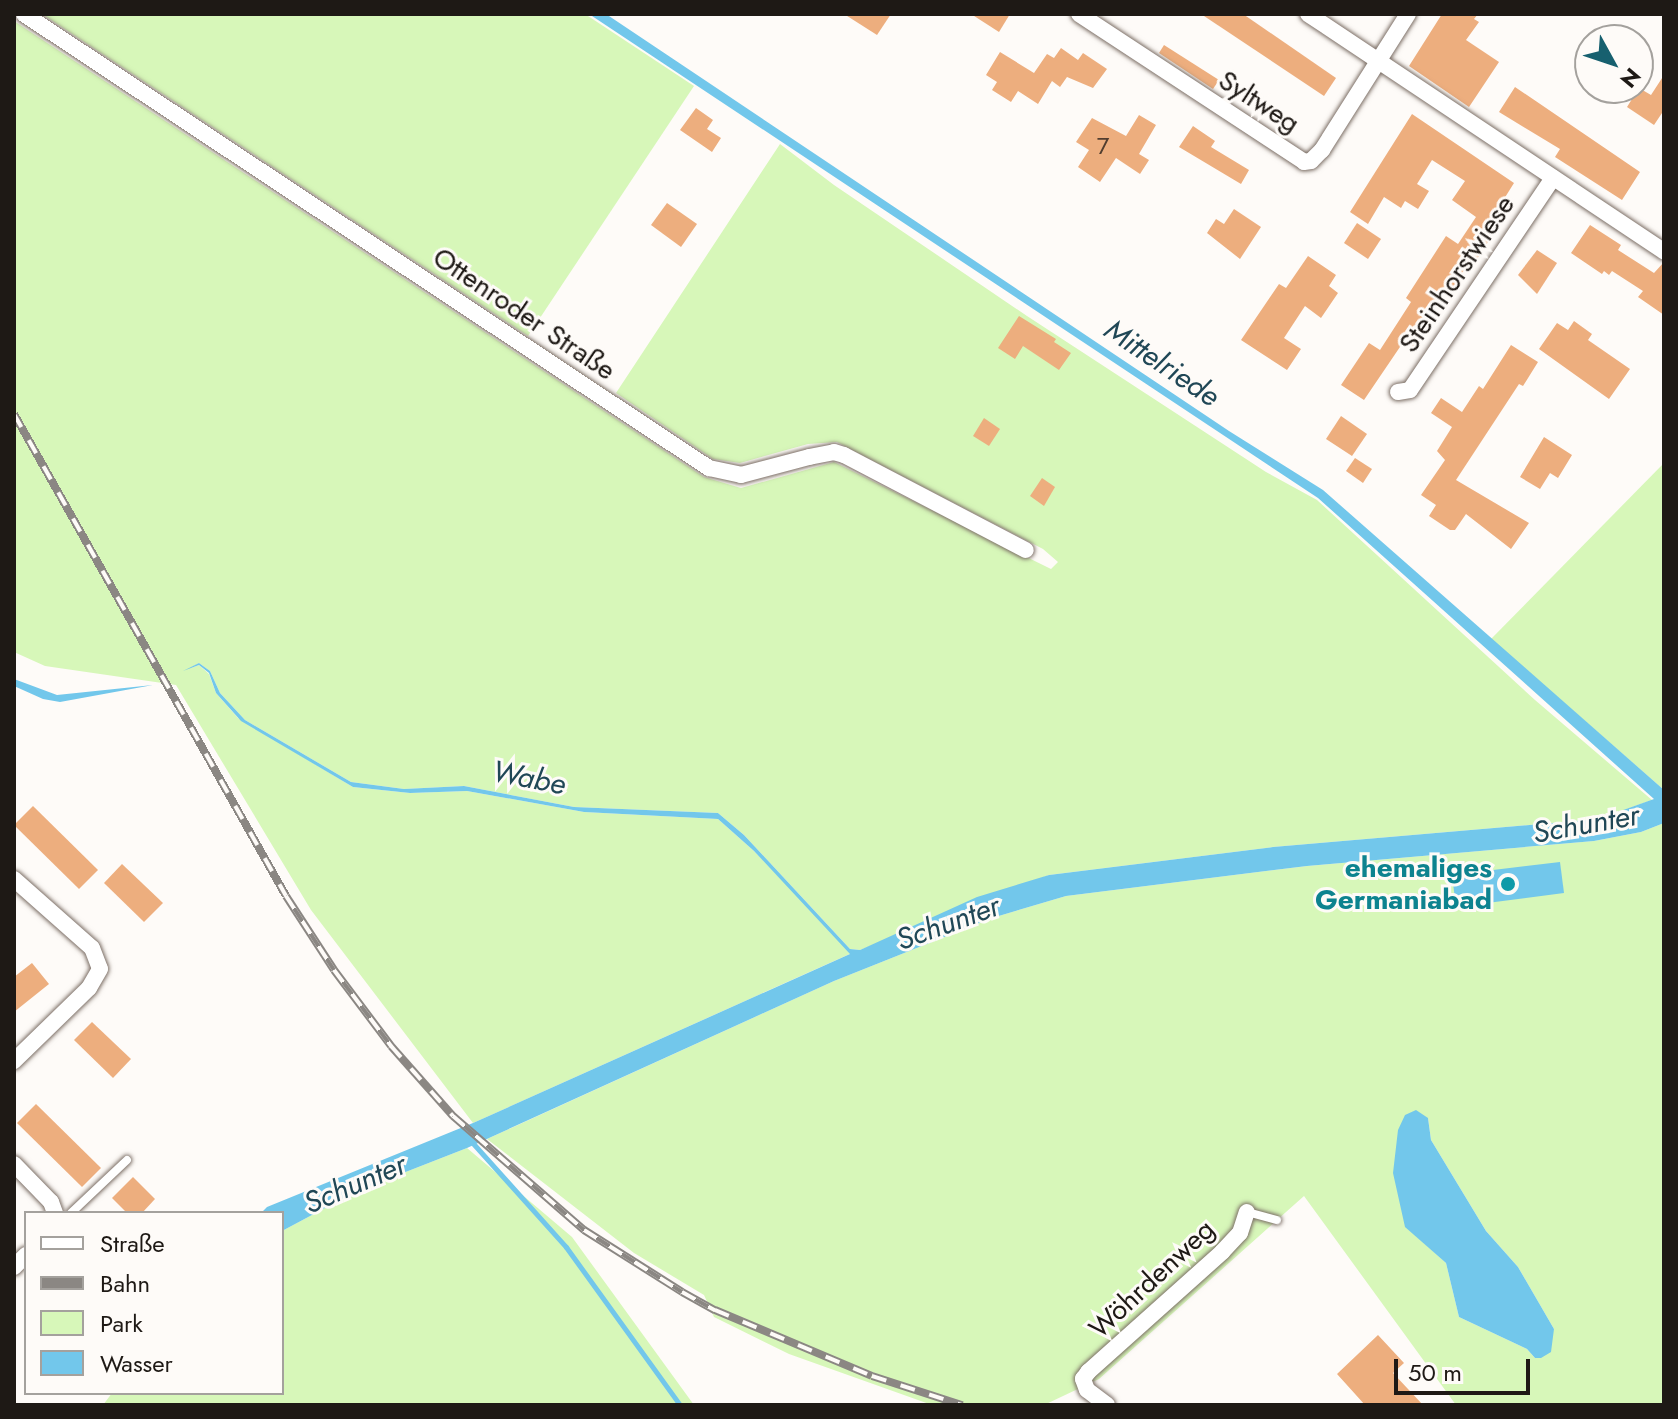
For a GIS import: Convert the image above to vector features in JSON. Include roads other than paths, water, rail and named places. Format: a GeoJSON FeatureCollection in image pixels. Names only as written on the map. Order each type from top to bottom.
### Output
{"type":"FeatureCollection","features":[{"type":"Feature","properties":{"kind":"street","name":"Ottenroder Straße"},"geometry":{"type":"LineString","coordinates":[[24,14],[709,468],[741,475],[834,452],[1026,550]]}},
{"type":"Feature","properties":{"kind":"street","name":"Syltweg"},"geometry":{"type":"LineString","coordinates":[[1079,14],[1304,162],[1311,161],[1322,150],[1377,61]]}},
{"type":"Feature","properties":{"kind":"street","name":"Steinhorstwiese"},"geometry":{"type":"LineString","coordinates":[[1308,14],[1664,251]]}},
{"type":"Feature","properties":{"kind":"street"},"geometry":{"type":"LineString","coordinates":[[1377,61],[1408,14]]}},
{"type":"Feature","properties":{"kind":"street","name":"Steinhorstwiese"},"geometry":{"type":"LineString","coordinates":[[1398,392],[1410,390],[1553,178]]}},
{"type":"Feature","properties":{"kind":"street"},"geometry":{"type":"LineString","coordinates":[[14,879],[92,948],[100,969],[89,988],[14,1061]]}},
{"type":"Feature","properties":{"kind":"street"},"geometry":{"type":"LineString","coordinates":[[14,1164],[51,1202],[54,1211]]}},
{"type":"Feature","properties":{"kind":"street","name":"Wöhrdenweg"},"geometry":{"type":"LineString","coordinates":[[1107,1405],[1093,1397],[1083,1379],[1222,1252],[1240,1233],[1247,1212]]}},
{"type":"Feature","properties":{"kind":"lane"},"geometry":{"type":"LineString","coordinates":[[73,1211],[127,1160]]}},
{"type":"Feature","properties":{"kind":"lane"},"geometry":{"type":"LineString","coordinates":[[1247,1212],[1277,1220]]}},
{"type":"Feature","properties":{"kind":"water","name":"Schunter"},"geometry":{"type":"Polygon","coordinates":[[[589,14],[606,14],[1229,431],[1323,490],[1664,790],[1664,823],[1641,832],[1594,841],[1307,866],[1066,896],[992,918],[834,981],[467,1148],[357,1191],[284,1230],[284,1211],[263,1211],[473,1123],[850,954],[754,851],[718,819],[584,812],[467,791],[410,793],[353,787],[241,721],[216,693],[209,673],[199,665],[183,671],[199,663],[210,671],[220,693],[245,720],[351,782],[404,789],[464,786],[574,807],[718,813],[744,835],[850,949],[860,950],[977,897],[1049,875],[1273,847],[1598,819],[1654,799],[1318,498],[589,14]]]}},
{"type":"Feature","properties":{"kind":"water"},"geometry":{"type":"Polygon","coordinates":[[[14,679],[57,695],[153,685],[60,702],[43,699],[14,686],[14,679]]]}},
{"type":"Feature","properties":{"kind":"water","name":"ehemaliges Germaniabad"},"geometry":{"type":"Polygon","coordinates":[[[1560,862],[1564,893],[1456,907],[1452,875],[1560,862]]]}},
{"type":"Feature","properties":{"kind":"water"},"geometry":{"type":"Polygon","coordinates":[[[1416,1110],[1428,1118],[1431,1140],[1486,1231],[1518,1267],[1554,1329],[1551,1352],[1541,1358],[1535,1358],[1527,1349],[1459,1317],[1446,1263],[1405,1227],[1393,1173],[1398,1130],[1405,1115],[1416,1110]]]}},
{"type":"Feature","properties":{"kind":"waterway"},"geometry":{"type":"LineString","coordinates":[[470,1140],[566,1247],[680,1405]]}},
{"type":"Feature","properties":{"kind":"railway"},"geometry":{"type":"LineString","coordinates":[[14,414],[286,896],[334,970],[391,1046],[453,1116],[584,1230],[682,1292],[715,1310],[872,1376],[962,1405]]}},
{"type":"Feature","properties":{"kind":"place","name":"ehemaliges Germaniabad"},"geometry":{"type":"Point","coordinates":[1508,884]}},
{"type":"Feature","properties":{"kind":"water label","name":"Mittelriede"},"geometry":{"type":"Point","coordinates":[1162,363]}},
{"type":"Feature","properties":{"kind":"water label","name":"Wabe"},"geometry":{"type":"Point","coordinates":[529,778]}}]}
